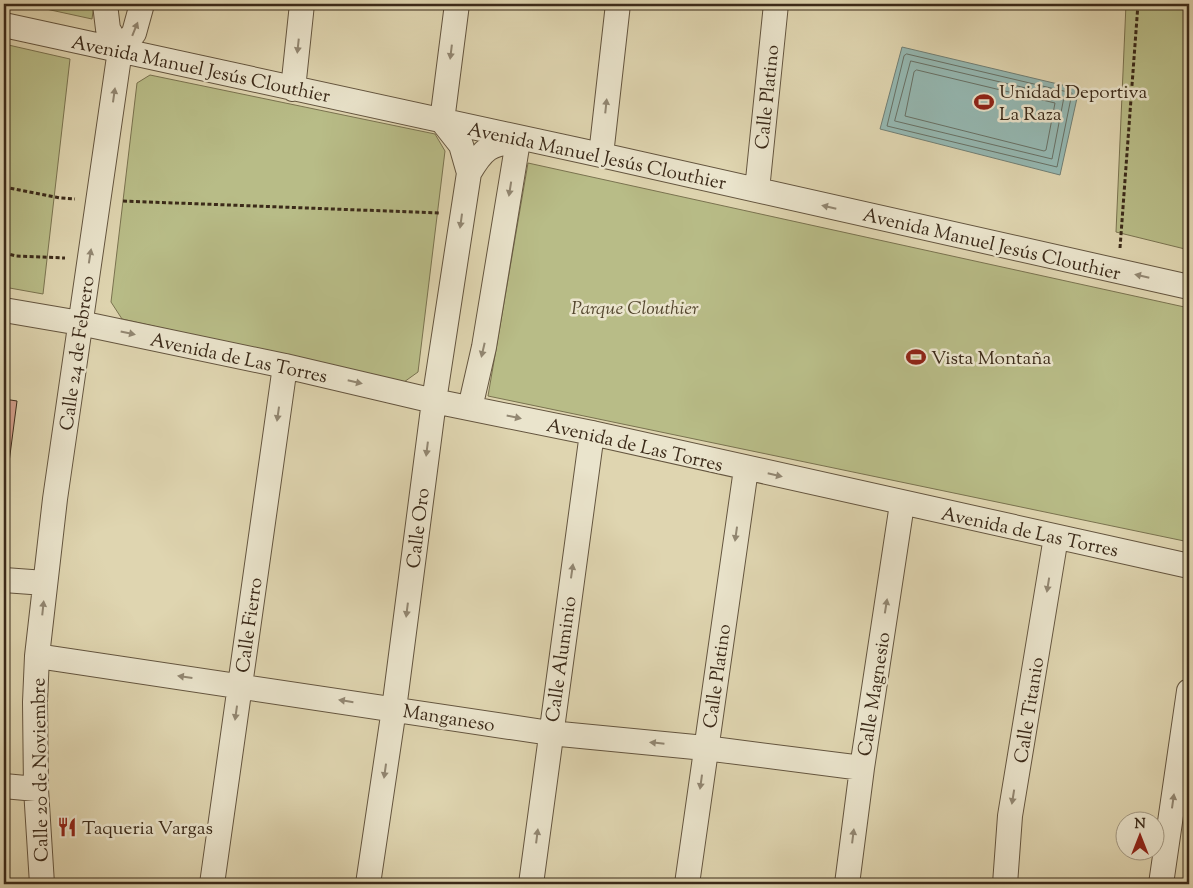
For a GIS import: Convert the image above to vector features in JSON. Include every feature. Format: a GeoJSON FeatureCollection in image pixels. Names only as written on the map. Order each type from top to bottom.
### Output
{"type":"FeatureCollection","features":[{"type":"Feature","properties":{"kind":"street"},"geometry":{"type":"LineString","coordinates":[[105,4],[108,29],[120,50],[134,33],[142,4]]}},
{"type":"Feature","properties":{"kind":"street"},"geometry":{"type":"LineString","coordinates":[[293,89],[302,4]]}},
{"type":"Feature","properties":{"kind":"street"},"geometry":{"type":"LineString","coordinates":[[457,4],[442,121],[461,145],[468,173]]}},
{"type":"Feature","properties":{"kind":"street"},"geometry":{"type":"LineString","coordinates":[[601,155],[618,4]]}},
{"type":"Feature","properties":{"kind":"street","name":"Calle Platino"},"geometry":{"type":"LineString","coordinates":[[756,190],[776,4]]}},
{"type":"Feature","properties":{"kind":"street","name":"Avenida Manuel Jesús Clouthier"},"geometry":{"type":"LineString","coordinates":[[4,25],[526,141],[601,155],[1189,287]]}},
{"type":"Feature","properties":{"kind":"street","name":"Calle 24 de Febrero"},"geometry":{"type":"LineString","coordinates":[[38,656],[45,583],[80,324],[120,50]]}},
{"type":"Feature","properties":{"kind":"street"},"geometry":{"type":"LineString","coordinates":[[468,173],[479,156],[490,147],[526,141],[470,408]]}},
{"type":"Feature","properties":{"kind":"street","name":"Calle Oro"},"geometry":{"type":"LineString","coordinates":[[368,884],[394,709],[434,401],[468,173]]}},
{"type":"Feature","properties":{"kind":"street","name":"Avenida de Las Torres"},"geometry":{"type":"LineString","coordinates":[[4,310],[285,366],[434,401],[592,433],[902,504],[1189,566]]}},
{"type":"Feature","properties":{"kind":"street","name":"Calle Fierro"},"geometry":{"type":"LineString","coordinates":[[212,884],[285,366]]}},
{"type":"Feature","properties":{"kind":"street","name":"Calle Aluminio"},"geometry":{"type":"LineString","coordinates":[[531,884],[592,433]]}},
{"type":"Feature","properties":{"kind":"street","name":"Calle Platino"},"geometry":{"type":"LineString","coordinates":[[687,884],[746,469]]}},
{"type":"Feature","properties":{"kind":"street","name":"Calle Magnesio"},"geometry":{"type":"LineString","coordinates":[[847,884],[862,768],[902,504]]}},
{"type":"Feature","properties":{"kind":"street","name":"Calle Titanio"},"geometry":{"type":"LineString","coordinates":[[1005,884],[1010,816],[1056,537]]}},
{"type":"Feature","properties":{"kind":"street"},"geometry":{"type":"LineString","coordinates":[[4,580],[45,583]]}},
{"type":"Feature","properties":{"kind":"street","name":"Manganeso"},"geometry":{"type":"LineString","coordinates":[[38,656],[550,733],[705,748],[862,768]]}},
{"type":"Feature","properties":{"kind":"street","name":"Calle 20 de Noviembre"},"geometry":{"type":"LineString","coordinates":[[38,656],[35,702],[36,789],[42,884]]}},
{"type":"Feature","properties":{"kind":"street"},"geometry":{"type":"LineString","coordinates":[[1161,884],[1189,691]]}},
{"type":"Feature","properties":{"kind":"street"},"geometry":{"type":"LineString","coordinates":[[4,786],[36,789]]}},
{"type":"Feature","properties":{"kind":"path"},"geometry":{"type":"LineString","coordinates":[[1118,271],[1138,4]]}},
{"type":"Feature","properties":{"kind":"path"},"geometry":{"type":"LineString","coordinates":[[4,187],[60,198],[462,214]]}},
{"type":"Feature","properties":{"kind":"path"},"geometry":{"type":"LineString","coordinates":[[4,253],[16,256],[90,259]]}},
{"type":"Feature","properties":{"kind":"green space"},"geometry":{"type":"Polygon","coordinates":[[[23,4],[94,4],[92,19],[23,4]]]}},
{"type":"Feature","properties":{"kind":"green space"},"geometry":{"type":"Polygon","coordinates":[[[1126,4],[1189,4],[1189,250],[1116,232],[1126,4]]]}},
{"type":"Feature","properties":{"kind":"green space"},"geometry":{"type":"Polygon","coordinates":[[[4,44],[70,59],[43,294],[4,287],[4,44]]]}},
{"type":"Feature","properties":{"kind":"green space"},"geometry":{"type":"Polygon","coordinates":[[[150,75],[435,134],[445,151],[418,372],[404,382],[122,319],[111,302],[137,83],[150,75]]]}},
{"type":"Feature","properties":{"kind":"green space","name":"Parque Clouthier"},"geometry":{"type":"Polygon","coordinates":[[[528,163],[1189,308],[1189,542],[488,396],[528,163]]]}},
{"type":"Feature","properties":{"kind":"water"},"geometry":{"type":"Polygon","coordinates":[[[902,47],[1079,89],[1060,175],[880,129],[902,47]]]}},
{"type":"Feature","properties":{"kind":"building"},"geometry":{"type":"Polygon","coordinates":[[[4,399],[17,401],[4,501],[4,399]]]}},
{"type":"Feature","properties":{"kind":"place","name":"Unidad Deportiva La Raza"},"geometry":{"type":"Point","coordinates":[984,102]}},
{"type":"Feature","properties":{"kind":"place","name":"Vista Montaña"},"geometry":{"type":"Point","coordinates":[916,357]}},
{"type":"Feature","properties":{"kind":"place","name":"Taqueria Vargas"},"geometry":{"type":"Point","coordinates":[67,827]}}]}
